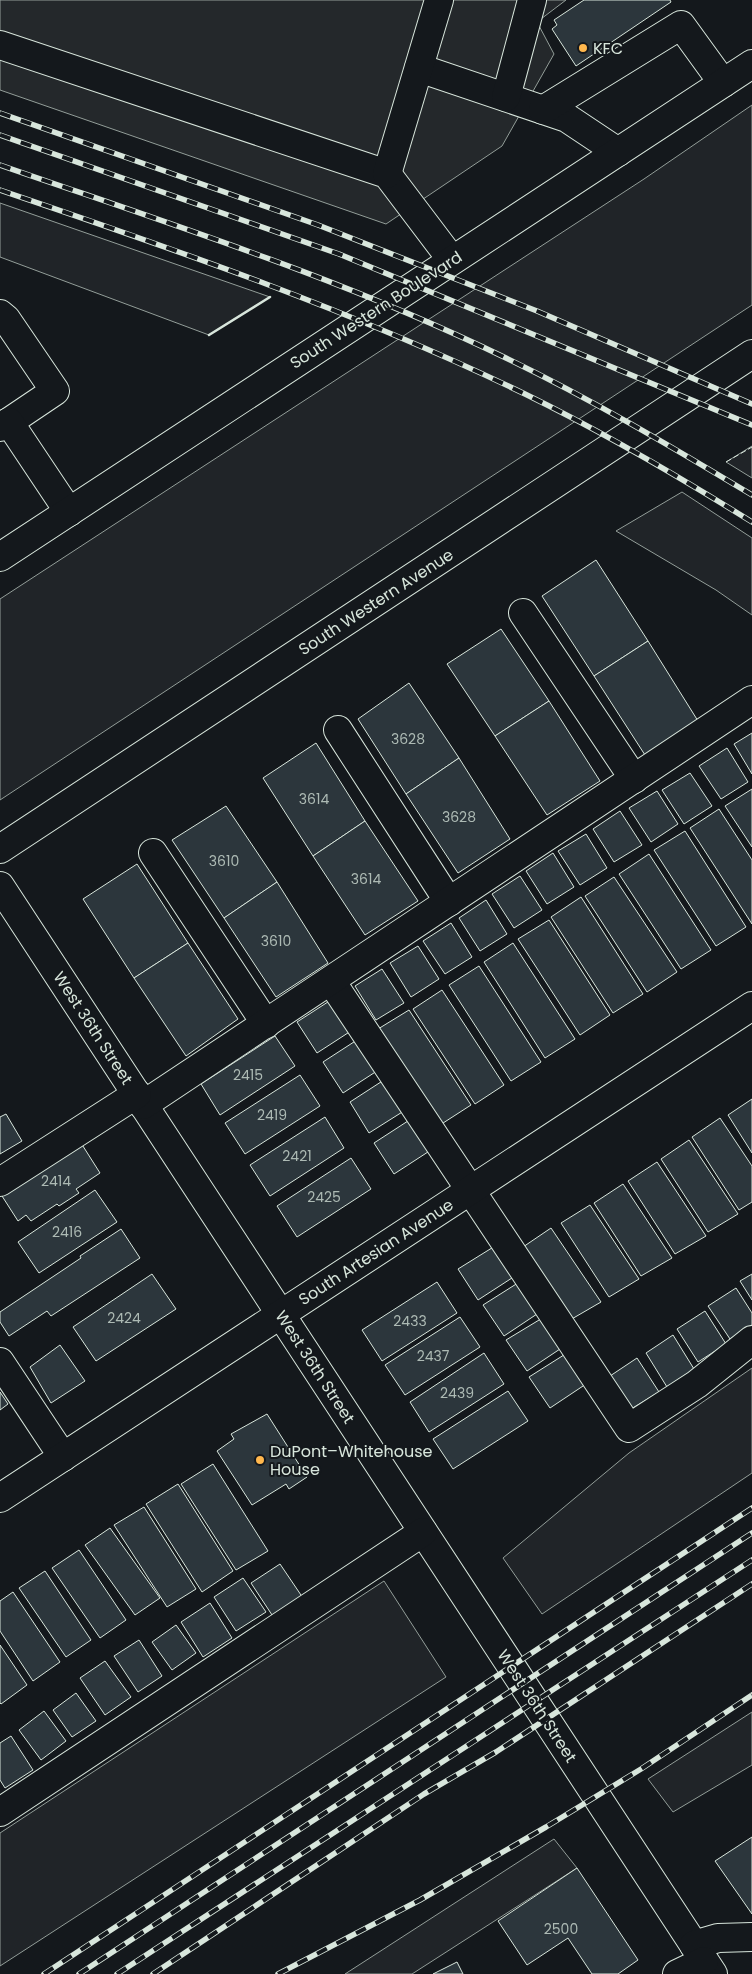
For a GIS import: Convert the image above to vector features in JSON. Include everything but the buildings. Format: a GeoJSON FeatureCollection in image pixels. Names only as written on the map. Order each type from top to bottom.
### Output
{"type":"FeatureCollection","features":[{"type":"Feature","properties":{"kind":"street"},"geometry":{"type":"LineString","coordinates":[[387,174],[439,0]]}},
{"type":"Feature","properties":{"kind":"street"},"geometry":{"type":"LineString","coordinates":[[506,97],[532,0]]}},
{"type":"Feature","properties":{"kind":"street"},"geometry":{"type":"LineString","coordinates":[[543,110],[681,25],[723,83]]}},
{"type":"Feature","properties":{"kind":"street"},"geometry":{"type":"LineString","coordinates":[[0,45],[387,174],[452,260]]}},
{"type":"Feature","properties":{"kind":"street","name":"South Western Boulevard"},"geometry":{"type":"LineString","coordinates":[[0,557],[752,64]]}},
{"type":"Feature","properties":{"kind":"street"},"geometry":{"type":"LineString","coordinates":[[419,68],[567,118],[618,152]]}},
{"type":"Feature","properties":{"kind":"street"},"geometry":{"type":"LineString","coordinates":[[0,314],[6,318],[55,391],[5,424],[69,512]]}},
{"type":"Feature","properties":{"kind":"street","name":"South Western Avenue"},"geometry":{"type":"LineString","coordinates":[[0,849],[752,354]]}},
{"type":"Feature","properties":{"kind":"street"},"geometry":{"type":"LineString","coordinates":[[523,613],[634,779]]}},
{"type":"Feature","properties":{"kind":"street"},"geometry":{"type":"LineString","coordinates":[[0,1182],[266,1024],[752,700]]}},
{"type":"Feature","properties":{"kind":"street"},"geometry":{"type":"LineString","coordinates":[[338,730],[449,902]]}},
{"type":"Feature","properties":{"kind":"street"},"geometry":{"type":"LineString","coordinates":[[153,852],[266,1024]]}},
{"type":"Feature","properties":{"kind":"street","name":"West 36th Street"},"geometry":{"type":"LineString","coordinates":[[0,886],[704,1960]]}},
{"type":"Feature","properties":{"kind":"street"},"geometry":{"type":"LineString","coordinates":[[330,980],[629,1428],[697,1384],[752,1340]]}},
{"type":"Feature","properties":{"kind":"street","name":"South Artesian Avenue"},"geometry":{"type":"LineString","coordinates":[[0,1498],[752,1006]]}},
{"type":"Feature","properties":{"kind":"street"},"geometry":{"type":"LineString","coordinates":[[0,1362],[63,1457]]}},
{"type":"Feature","properties":{"kind":"street"},"geometry":{"type":"LineString","coordinates":[[0,1812],[423,1532]]}},
{"type":"Feature","properties":{"kind":"street"},"geometry":{"type":"LineString","coordinates":[[677,1974],[704,1960],[718,1938],[752,1937]]}},
{"type":"Feature","properties":{"kind":"shaded area"},"geometry":{"type":"Polygon","coordinates":[[[0,0],[566,0],[537,22],[554,54],[502,146],[386,224],[0,90],[0,0]]]}},
{"type":"Feature","properties":{"kind":"shaded area"},"geometry":{"type":"Polygon","coordinates":[[[752,105],[752,305],[0,800],[0,599],[644,179],[752,105]]]}},
{"type":"Feature","properties":{"kind":"shaded area"},"geometry":{"type":"Polygon","coordinates":[[[0,203],[270,297],[209,335],[0,257],[0,203]]]}},
{"type":"Feature","properties":{"kind":"shaded area"},"geometry":{"type":"Polygon","coordinates":[[[752,446],[752,478],[726,462],[752,446]]]}},
{"type":"Feature","properties":{"kind":"shaded area"},"geometry":{"type":"Polygon","coordinates":[[[682,492],[752,538],[752,615],[716,590],[616,531],[682,492]]]}},
{"type":"Feature","properties":{"kind":"shaded area"},"geometry":{"type":"Polygon","coordinates":[[[752,1368],[752,1473],[542,1614],[503,1558],[629,1453],[752,1368]]]}},
{"type":"Feature","properties":{"kind":"shaded area"},"geometry":{"type":"Polygon","coordinates":[[[384,1581],[446,1677],[0,1966],[0,1833],[384,1581]]]}},
{"type":"Feature","properties":{"kind":"shaded area"},"geometry":{"type":"Polygon","coordinates":[[[752,1712],[752,1765],[673,1812],[648,1779],[752,1712]]]}},
{"type":"Feature","properties":{"kind":"shaded area"},"geometry":{"type":"Polygon","coordinates":[[[554,1839],[577,1868],[412,1974],[345,1974],[554,1839]]]}},
{"type":"Feature","properties":{"kind":"railway"},"geometry":{"type":"LineString","coordinates":[[0,113],[318,225],[537,311],[752,404]]}},
{"type":"Feature","properties":{"kind":"railway"},"geometry":{"type":"LineString","coordinates":[[0,135],[339,254],[752,425]]}},
{"type":"Feature","properties":{"kind":"railway"},"geometry":{"type":"LineString","coordinates":[[0,165],[256,254],[445,329],[569,390],[661,441],[752,495]]}},
{"type":"Feature","properties":{"kind":"railway"},"geometry":{"type":"LineString","coordinates":[[0,190],[266,284],[397,336],[461,364],[525,394],[612,439],[752,522]]}},
{"type":"Feature","properties":{"kind":"railway"},"geometry":{"type":"LineString","coordinates":[[44,1974],[752,1508]]}},
{"type":"Feature","properties":{"kind":"railway"},"geometry":{"type":"LineString","coordinates":[[79,1974],[752,1533]]}},
{"type":"Feature","properties":{"kind":"railway"},"geometry":{"type":"LineString","coordinates":[[117,1974],[752,1560]]}},
{"type":"Feature","properties":{"kind":"railway"},"geometry":{"type":"LineString","coordinates":[[153,1974],[424,1794],[496,1752],[752,1584]]}},
{"type":"Feature","properties":{"kind":"railway"},"geometry":{"type":"LineString","coordinates":[[278,1974],[420,1900],[546,1827],[641,1769],[752,1695]]}},
{"type":"Feature","properties":{"kind":"fence"},"geometry":{"type":"LineString","coordinates":[[726,462],[752,447]]}},
{"type":"Feature","properties":{"kind":"wall"},"geometry":{"type":"LineString","coordinates":[[209,335],[270,297]]}},
{"type":"Feature","properties":{"kind":"place","name":"KFC"},"geometry":{"type":"Point","coordinates":[583,48]}},
{"type":"Feature","properties":{"kind":"place","name":"DuPont–Whitehouse House"},"geometry":{"type":"Point","coordinates":[260,1460]}}]}
